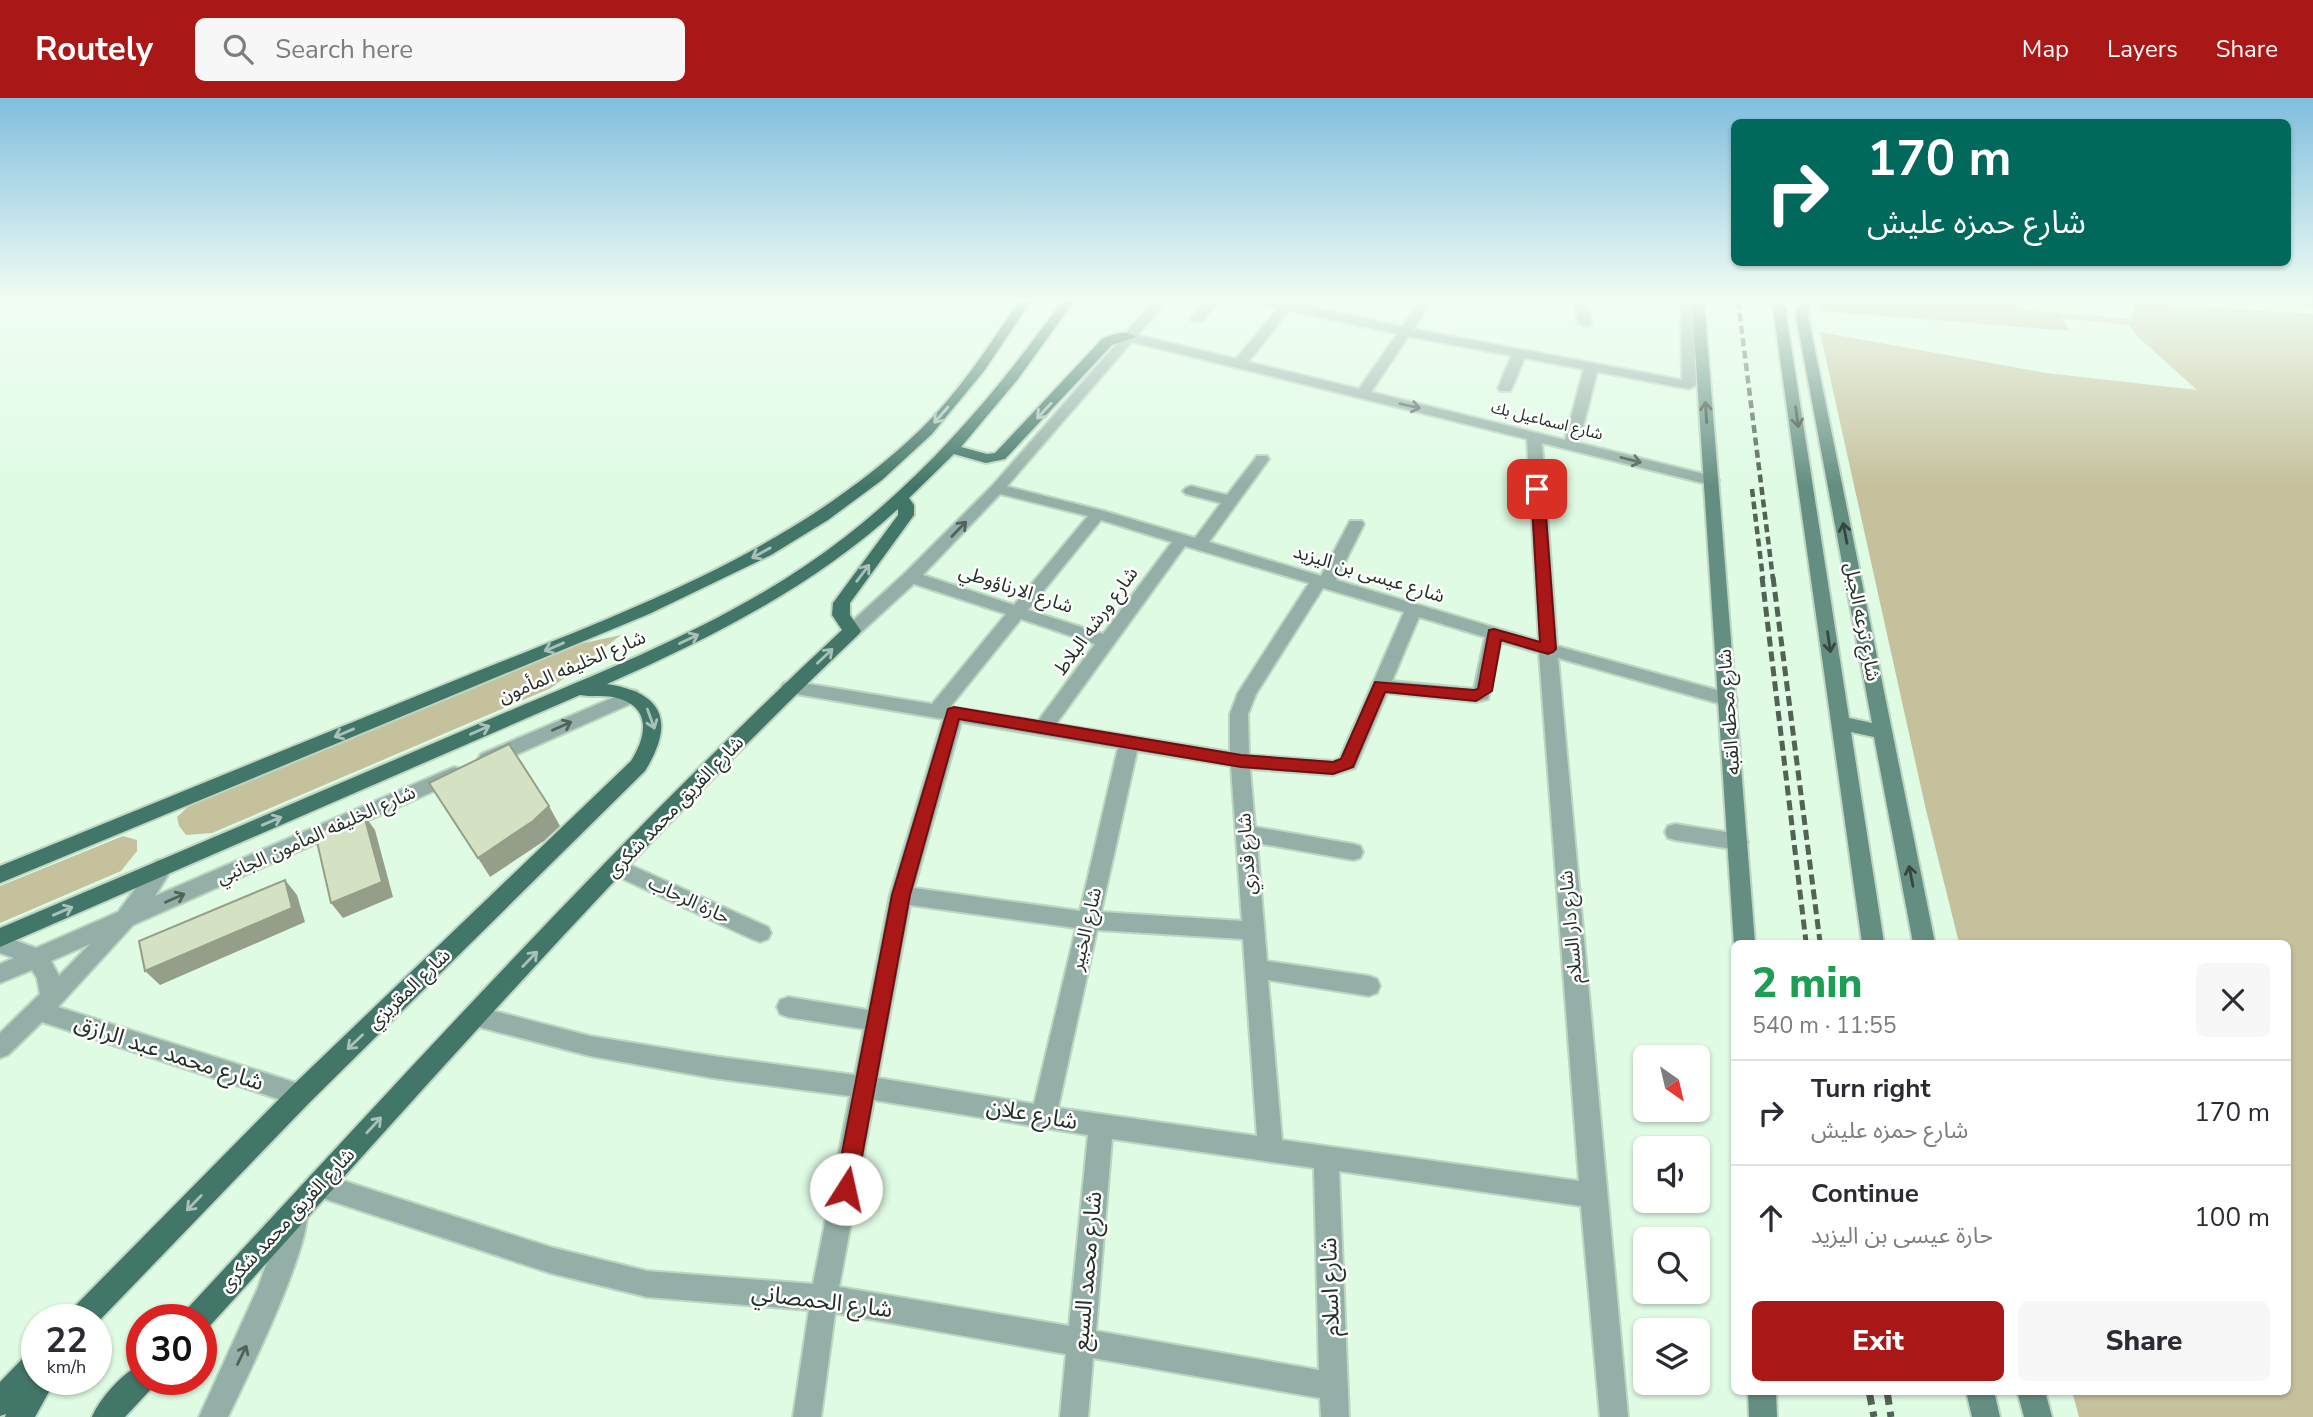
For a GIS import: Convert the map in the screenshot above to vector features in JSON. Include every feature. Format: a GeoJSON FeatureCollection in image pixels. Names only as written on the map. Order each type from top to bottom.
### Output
{"type":"FeatureCollection","features":[{"type":"Feature","properties":{"kind":"main road","name":"شارع الخليفه المأمون"},"geometry":{"type":"LineString","coordinates":[[0,875],[625,619],[705,583],[760,554],[839,504],[902,455],[957,396],[981,363]]}},
{"type":"Feature","properties":{"kind":"main road","name":"شارع الخليفه المأمون"},"geometry":{"type":"LineString","coordinates":[[0,938],[669,648],[765,598],[836,552],[901,498],[950,448],[1024,363]]}},
{"type":"Feature","properties":{"kind":"main road"},"geometry":{"type":"LineString","coordinates":[[950,448],[986,459],[1000,456],[1088,363]]}},
{"type":"Feature","properties":{"kind":"main road","name":"شارع محطه القبه"},"geometry":{"type":"LineString","coordinates":[[1702,363],[1744,940]]}},
{"type":"Feature","properties":{"kind":"main road","name":"شارع ترعه الجبل"},"geometry":{"type":"LineString","coordinates":[[1788,363],[1873,940]]}},
{"type":"Feature","properties":{"kind":"main road","name":"شارع ترعه الجبل"},"geometry":{"type":"LineString","coordinates":[[1811,363],[1923,940]]}},
{"type":"Feature","properties":{"kind":"main road"},"geometry":{"type":"LineString","coordinates":[[1790,374],[1814,376]]}},
{"type":"Feature","properties":{"kind":"main road"},"geometry":{"type":"LineString","coordinates":[[852,631],[841,615],[842,603],[905,515],[906,505],[901,498]]}},
{"type":"Feature","properties":{"kind":"main road","name":"شارع الفريق محمد شكرى"},"geometry":{"type":"LineString","coordinates":[[210,1304],[475,1016],[617,867],[790,687],[852,631]]}},
{"type":"Feature","properties":{"kind":"main road"},"geometry":{"type":"LineString","coordinates":[[572,691],[604,689],[631,696]]}},
{"type":"Feature","properties":{"kind":"main road","name":"شارع المقريزي"},"geometry":{"type":"LineString","coordinates":[[96,1304],[300,1095],[638,766],[653,743],[655,731],[649,711],[631,696]]}},
{"type":"Feature","properties":{"kind":"main road"},"geometry":{"type":"LineString","coordinates":[[1841,723],[1884,732]]}},
{"type":"Feature","properties":{"kind":"main road"},"geometry":{"type":"LineString","coordinates":[[0,1402],[21,1380]]}},
{"type":"Feature","properties":{"kind":"main road"},"geometry":{"type":"LineString","coordinates":[[19,1417],[32,1395]]}},
{"type":"Feature","properties":{"kind":"main road"},"geometry":{"type":"LineString","coordinates":[[106,1417],[126,1395]]}},
{"type":"Feature","properties":{"kind":"main road"},"geometry":{"type":"LineString","coordinates":[[1762,1395],[1763,1417]]}},
{"type":"Feature","properties":{"kind":"main road"},"geometry":{"type":"LineString","coordinates":[[1981,1395],[1986,1417]]}},
{"type":"Feature","properties":{"kind":"main road"},"geometry":{"type":"LineString","coordinates":[[2032,1395],[2038,1417]]}},
{"type":"Feature","properties":{"kind":"street","name":"شارع الفريق محمد شكرى"},"geometry":{"type":"LineString","coordinates":[[852,631],[911,577],[997,489],[1107,363]]}},
{"type":"Feature","properties":{"kind":"street","name":"شارع اسماعيل بك"},"geometry":{"type":"LineString","coordinates":[[1239,363],[1711,480]]}},
{"type":"Feature","properties":{"kind":"street"},"geometry":{"type":"LineString","coordinates":[[1362,395],[1385,363]]}},
{"type":"Feature","properties":{"kind":"street"},"geometry":{"type":"LineString","coordinates":[[1505,388],[1515,363]]}},
{"type":"Feature","properties":{"kind":"street"},"geometry":{"type":"LineString","coordinates":[[1563,363],[1689,385],[1688,363]]}},
{"type":"Feature","properties":{"kind":"street"},"geometry":{"type":"LineString","coordinates":[[1571,445],[1591,368]]}},
{"type":"Feature","properties":{"kind":"street","name":"شارع دار السلام"},"geometry":{"type":"LineString","coordinates":[[1534,436],[1548,649],[1614,1417]]}},
{"type":"Feature","properties":{"kind":"street","name":"شارع ورشه البلاط"},"geometry":{"type":"LineString","coordinates":[[1043,728],[1107,642],[1190,542],[1230,501],[1262,459]]}},
{"type":"Feature","properties":{"kind":"street","name":"شارع عيسى بن اليزيد"},"geometry":{"type":"LineString","coordinates":[[997,489],[1098,514],[1494,634],[1728,700]]}},
{"type":"Feature","properties":{"kind":"street"},"geometry":{"type":"LineString","coordinates":[[1191,491],[1230,501]]}},
{"type":"Feature","properties":{"kind":"street"},"geometry":{"type":"LineString","coordinates":[[807,1417],[824,1298],[863,1087],[901,895],[945,711],[1017,612],[1098,514]]}},
{"type":"Feature","properties":{"kind":"street","name":"شارع قدري"},"geometry":{"type":"LineString","coordinates":[[1270,1148],[1245,833],[1239,714],[1247,693],[1323,582],[1356,524]]}},
{"type":"Feature","properties":{"kind":"street","name":"شارع الارناؤوطي"},"geometry":{"type":"LineString","coordinates":[[911,577],[1107,642]]}},
{"type":"Feature","properties":{"kind":"street"},"geometry":{"type":"LineString","coordinates":[[790,687],[1241,761],[1333,768],[1348,763],[1414,609]]}},
{"type":"Feature","properties":{"kind":"street"},"geometry":{"type":"LineString","coordinates":[[1380,686],[1482,694],[1494,634]]}},
{"type":"Feature","properties":{"kind":"street","name":"شارع الخليفه المأمون الجانبي"},"geometry":{"type":"LineString","coordinates":[[0,974],[631,696]]}},
{"type":"Feature","properties":{"kind":"street","name":"شارع الخبير"},"geometry":{"type":"LineString","coordinates":[[1044,1115],[1129,743]]}},
{"type":"Feature","properties":{"kind":"street"},"geometry":{"type":"LineString","coordinates":[[1675,832],[1738,842]]}},
{"type":"Feature","properties":{"kind":"street"},"geometry":{"type":"LineString","coordinates":[[1245,833],[1353,852]]}},
{"type":"Feature","properties":{"kind":"street"},"geometry":{"type":"LineString","coordinates":[[0,1048],[94,957],[128,918],[163,867]]}},
{"type":"Feature","properties":{"kind":"street","name":"حارة الرحاب"},"geometry":{"type":"LineString","coordinates":[[617,867],[760,933]]}},
{"type":"Feature","properties":{"kind":"street"},"geometry":{"type":"LineString","coordinates":[[901,895],[1088,921],[1252,931]]}},
{"type":"Feature","properties":{"kind":"street"},"geometry":{"type":"LineString","coordinates":[[0,944],[15,947],[36,958],[49,975],[46,1004]]}},
{"type":"Feature","properties":{"kind":"street"},"geometry":{"type":"LineString","coordinates":[[1255,969],[1369,986]]}},
{"type":"Feature","properties":{"kind":"street","name":"شارع محمد عبد الرازق"},"geometry":{"type":"LineString","coordinates":[[46,1004],[300,1095]]}},
{"type":"Feature","properties":{"kind":"street"},"geometry":{"type":"LineString","coordinates":[[788,1007],[876,1021]]}},
{"type":"Feature","properties":{"kind":"street","name":"شارع علان"},"geometry":{"type":"LineString","coordinates":[[475,1016],[590,1046],[713,1067],[863,1087],[1101,1126],[1593,1195]]}},
{"type":"Feature","properties":{"kind":"street","name":"شارع محمد السبع"},"geometry":{"type":"LineString","coordinates":[[1074,1417],[1101,1126]]}},
{"type":"Feature","properties":{"kind":"street","name":"شارع اسلام"},"geometry":{"type":"LineString","coordinates":[[1326,1156],[1335,1417]]}},
{"type":"Feature","properties":{"kind":"street","name":"شارع الحمصاني"},"geometry":{"type":"LineString","coordinates":[[319,1185],[550,1260],[647,1284],[824,1298],[1334,1386]]}},
{"type":"Feature","properties":{"kind":"street"},"geometry":{"type":"LineString","coordinates":[[213,1417],[276,1282],[298,1208]]}},
{"type":"Feature","properties":{"kind":"shaded area"},"geometry":{"type":"Polygon","coordinates":[[[1827,363],[1988,363],[2046,373],[2197,390],[2166,363],[2313,363],[2313,1417],[2079,1417],[2073,1395],[2291,1395],[2291,940],[1958,940],[1926,810],[1827,363]]]}},
{"type":"Feature","properties":{"kind":"shaded area"},"geometry":{"type":"Polygon","coordinates":[[[621,635],[551,688],[212,833],[186,835],[179,826],[177,817],[192,803],[575,645],[621,635]]]}},
{"type":"Feature","properties":{"kind":"shaded area"},"geometry":{"type":"Polygon","coordinates":[[[123,836],[137,840],[137,851],[121,871],[0,923],[0,886],[123,836]]]}},
{"type":"Feature","properties":{"kind":"building"},"geometry":{"type":"Polygon","coordinates":[[[509,744],[549,806],[533,821],[478,858],[429,783],[509,744]]]}},
{"type":"Feature","properties":{"kind":"building"},"geometry":{"type":"Polygon","coordinates":[[[364,815],[382,882],[331,903],[315,833],[364,815]]]}},
{"type":"Feature","properties":{"kind":"building"},"geometry":{"type":"Polygon","coordinates":[[[285,880],[292,908],[145,971],[139,941],[285,880]]]}},
{"type":"Feature","properties":{"kind":"railway"},"geometry":{"type":"LineString","coordinates":[[1746,363],[1773,579]]}},
{"type":"Feature","properties":{"kind":"railway"},"geometry":{"type":"LineString","coordinates":[[1752,489],[1763,579]]}},
{"type":"Feature","properties":{"kind":"railway"},"geometry":{"type":"LineString","coordinates":[[1762,577],[1806,940]]}},
{"type":"Feature","properties":{"kind":"railway"},"geometry":{"type":"LineString","coordinates":[[1773,577],[1820,940]]}},
{"type":"Feature","properties":{"kind":"railway"},"geometry":{"type":"LineString","coordinates":[[1870,1395],[1874,1417]]}},
{"type":"Feature","properties":{"kind":"railway"},"geometry":{"type":"LineString","coordinates":[[1888,1395],[1891,1417]]}},
{"type":"Feature","properties":{"kind":"route"},"geometry":{"type":"LineString","coordinates":[[846,1189],[901,895],[954,713],[1241,761],[1333,768],[1348,763],[1380,686],[1476,696],[1485,691],[1494,634],[1548,649],[1537,489]]}}]}
